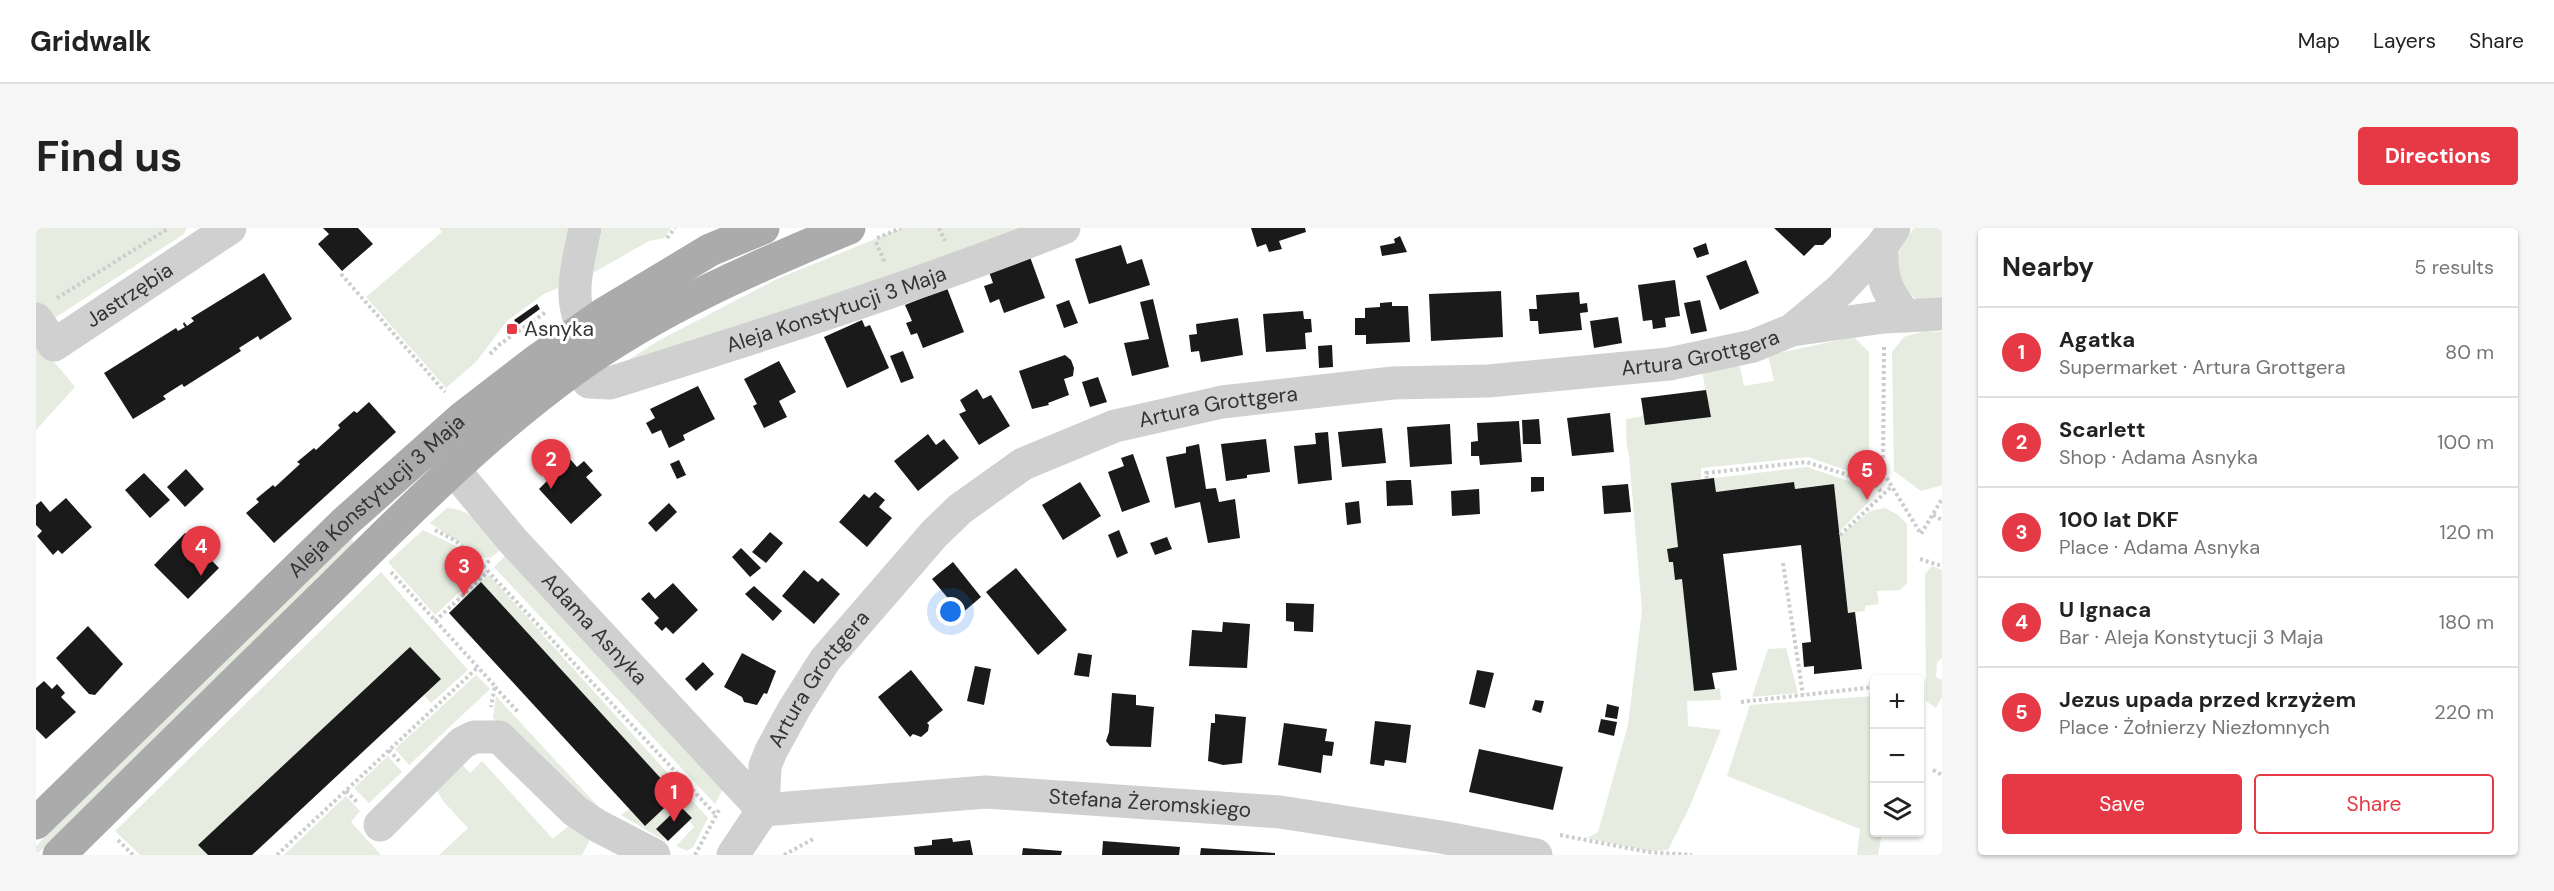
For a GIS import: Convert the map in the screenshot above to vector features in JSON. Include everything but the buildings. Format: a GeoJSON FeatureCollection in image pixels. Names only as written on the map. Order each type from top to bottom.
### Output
{"type":"FeatureCollection","features":[{"type":"Feature","properties":{"kind":"main road","name":"Aleja Konstytucji 3 Maja"},"geometry":{"type":"LineString","coordinates":[[59,855],[371,549],[584,351],[710,250],[763,228]]}},
{"type":"Feature","properties":{"kind":"main road","name":"Aleja Konstytucji 3 Maja"},"geometry":{"type":"LineString","coordinates":[[36,823],[346,521],[432,443],[492,394],[584,351],[621,339],[705,292],[760,265],[849,228]]}},
{"type":"Feature","properties":{"kind":"street","name":"Jastrzębia"},"geometry":{"type":"LineString","coordinates":[[45,309],[54,345],[230,228]]}},
{"type":"Feature","properties":{"kind":"street"},"geometry":{"type":"LineString","coordinates":[[584,351],[574,301],[574,283],[585,228]]}},
{"type":"Feature","properties":{"kind":"street","name":"Aleja Konstytucji 3 Maja"},"geometry":{"type":"LineString","coordinates":[[584,351],[590,382],[610,382],[823,316],[958,270],[1064,228]]}},
{"type":"Feature","properties":{"kind":"street","name":"Artura Grottgera"},"geometry":{"type":"LineString","coordinates":[[1888,237],[1881,270],[1884,285],[1906,316]]}},
{"type":"Feature","properties":{"kind":"street","name":"Artura Grottgera"},"geometry":{"type":"LineString","coordinates":[[737,849],[762,810],[765,766],[770,755],[794,709],[825,660],[935,533],[960,509],[1023,464],[1052,450],[1115,426],[1221,402],[1393,383],[1488,381],[1669,364],[1753,346],[1792,330],[1840,290],[1888,237]]}},
{"type":"Feature","properties":{"kind":"street"},"geometry":{"type":"LineString","coordinates":[[1792,330],[1884,317],[1942,314]]}},
{"type":"Feature","properties":{"kind":"street","name":"Adama Asnyka"},"geometry":{"type":"LineString","coordinates":[[432,443],[513,541],[762,810]]}},
{"type":"Feature","properties":{"kind":"street"},"geometry":{"type":"LineString","coordinates":[[380,825],[462,743],[474,737],[499,737],[510,745],[575,811],[654,855]]}},
{"type":"Feature","properties":{"kind":"street","name":"Stefana Żeromskiego"},"geometry":{"type":"LineString","coordinates":[[762,810],[986,792],[1280,813],[1441,837],[1545,844]]}},
{"type":"Feature","properties":{"kind":"path"},"geometry":{"type":"LineString","coordinates":[[45,309],[169,228]]}},
{"type":"Feature","properties":{"kind":"path"},"geometry":{"type":"LineString","coordinates":[[341,274],[447,395]]}},
{"type":"Feature","properties":{"kind":"path"},"geometry":{"type":"LineString","coordinates":[[1883,363],[1883,472],[1921,534],[1942,499]]}},
{"type":"Feature","properties":{"kind":"path"},"geometry":{"type":"LineString","coordinates":[[1707,479],[1706,473],[1806,462],[1874,483],[1883,494]]}},
{"type":"Feature","properties":{"kind":"path"},"geometry":{"type":"LineString","coordinates":[[1840,535],[1892,486]]}},
{"type":"Feature","properties":{"kind":"path"},"geometry":{"type":"LineString","coordinates":[[1933,515],[1942,520]]}},
{"type":"Feature","properties":{"kind":"path"},"geometry":{"type":"LineString","coordinates":[[371,549],[495,686],[486,736]]}},
{"type":"Feature","properties":{"kind":"path"},"geometry":{"type":"LineString","coordinates":[[1920,559],[1942,566]]}},
{"type":"Feature","properties":{"kind":"path"},"geometry":{"type":"LineString","coordinates":[[1783,563],[1803,695]]}},
{"type":"Feature","properties":{"kind":"path"},"geometry":{"type":"LineString","coordinates":[[483,566],[716,816],[737,849]]}},
{"type":"Feature","properties":{"kind":"path"},"geometry":{"type":"LineString","coordinates":[[435,621],[488,572]]}},
{"type":"Feature","properties":{"kind":"path"},"geometry":{"type":"LineString","coordinates":[[277,855],[477,668]]}},
{"type":"Feature","properties":{"kind":"path"},"geometry":{"type":"LineString","coordinates":[[1741,702],[1870,688]]}},
{"type":"Feature","properties":{"kind":"path"},"geometry":{"type":"LineString","coordinates":[[1934,770],[1942,775]]}},
{"type":"Feature","properties":{"kind":"path"},"geometry":{"type":"LineString","coordinates":[[695,855],[735,780]]}},
{"type":"Feature","properties":{"kind":"path"},"geometry":{"type":"LineString","coordinates":[[117,839],[133,855]]}},
{"type":"Feature","properties":{"kind":"path"},"geometry":{"type":"LineString","coordinates":[[1545,844],[1692,855]]}},
{"type":"Feature","properties":{"kind":"shaded area"},"geometry":{"type":"Polygon","coordinates":[[[36,228],[187,228],[184,234],[36,330],[36,228]]]}},
{"type":"Feature","properties":{"kind":"shaded area"},"geometry":{"type":"Polygon","coordinates":[[[439,228],[572,228],[558,288],[544,294],[507,321],[476,362],[446,388],[366,297],[442,232],[439,228]]]}},
{"type":"Feature","properties":{"kind":"shaded area"},"geometry":{"type":"Polygon","coordinates":[[[602,228],[671,228],[664,238],[649,241],[593,273],[602,228]]]}},
{"type":"Feature","properties":{"kind":"shaded area"},"geometry":{"type":"Polygon","coordinates":[[[902,228],[1031,228],[608,373],[658,341],[777,279],[902,228]]]}},
{"type":"Feature","properties":{"kind":"shaded area"},"geometry":{"type":"Polygon","coordinates":[[[1914,228],[1942,228],[1942,301],[1916,299],[1897,283],[1898,254],[1914,228]]]}},
{"type":"Feature","properties":{"kind":"shaded area"},"geometry":{"type":"Polygon","coordinates":[[[1924,331],[1942,332],[1942,485],[1921,491],[1894,471],[1892,352],[1904,337],[1924,331]]]}},
{"type":"Feature","properties":{"kind":"shaded area"},"geometry":{"type":"Polygon","coordinates":[[[1854,337],[1869,352],[1869,478],[1808,457],[1701,468],[1701,479],[1671,483],[1678,547],[1668,549],[1669,562],[1673,562],[1675,580],[1682,579],[1694,691],[1720,688],[1721,700],[1687,701],[1688,726],[1721,730],[1690,806],[1668,850],[1648,851],[1587,838],[1598,832],[1628,725],[1642,610],[1626,419],[1644,416],[1645,425],[1710,417],[1702,370],[1739,362],[1744,386],[1774,381],[1768,355],[1854,337]]]}},
{"type":"Feature","properties":{"kind":"shaded area"},"geometry":{"type":"Polygon","coordinates":[[[36,340],[75,387],[36,430],[36,340]]]}},
{"type":"Feature","properties":{"kind":"shaded area"},"geometry":{"type":"Polygon","coordinates":[[[1807,467],[1869,488],[1870,500],[1839,532],[1834,484],[1795,489],[1794,482],[1716,492],[1714,478],[1807,467]]]}},
{"type":"Feature","properties":{"kind":"shaded area"},"geometry":{"type":"Polygon","coordinates":[[[447,508],[456,509],[472,517],[503,548],[490,558],[481,557],[430,523],[447,508]]]}},
{"type":"Feature","properties":{"kind":"shaded area"},"geometry":{"type":"Polygon","coordinates":[[[1885,508],[1898,515],[1907,524],[1907,583],[1900,590],[1877,591],[1879,604],[1865,606],[1865,611],[1848,613],[1840,536],[1870,511],[1885,508]]]}},
{"type":"Feature","properties":{"kind":"shaded area"},"geometry":{"type":"Polygon","coordinates":[[[423,530],[456,546],[482,571],[435,615],[388,562],[423,530]]]}},
{"type":"Feature","properties":{"kind":"shaded area"},"geometry":{"type":"Polygon","coordinates":[[[350,538],[355,543],[36,855],[36,846],[350,538]]]}},
{"type":"Feature","properties":{"kind":"shaded area"},"geometry":{"type":"Polygon","coordinates":[[[507,554],[723,789],[715,804],[494,567],[507,554]]]}},
{"type":"Feature","properties":{"kind":"shaded area"},"geometry":{"type":"Polygon","coordinates":[[[1932,566],[1942,570],[1942,658],[1937,662],[1936,677],[1942,680],[1942,697],[1936,708],[1926,701],[1925,574],[1932,566]]]}},
{"type":"Feature","properties":{"kind":"shaded area"},"geometry":{"type":"Polygon","coordinates":[[[381,572],[468,670],[431,703],[424,695],[410,648],[199,844],[208,855],[140,855],[115,831],[381,572]]]}},
{"type":"Feature","properties":{"kind":"shaded area"},"geometry":{"type":"Polygon","coordinates":[[[489,575],[708,818],[693,847],[687,851],[676,846],[694,827],[689,821],[692,818],[680,806],[656,829],[667,842],[621,815],[629,809],[645,826],[677,796],[481,583],[489,575]]]}},
{"type":"Feature","properties":{"kind":"shaded area"},"geometry":{"type":"Polygon","coordinates":[[[1786,648],[1798,693],[1752,697],[1768,649],[1786,648]]]}},
{"type":"Feature","properties":{"kind":"shaded area"},"geometry":{"type":"Polygon","coordinates":[[[476,675],[490,689],[409,765],[395,749],[476,675]]]}},
{"type":"Feature","properties":{"kind":"shaded area"},"geometry":{"type":"Polygon","coordinates":[[[496,696],[605,814],[603,817],[515,741],[493,718],[496,696]]]}},
{"type":"Feature","properties":{"kind":"shaded area"},"geometry":{"type":"Polygon","coordinates":[[[1870,696],[1870,837],[1881,837],[1878,855],[1857,855],[1860,829],[1727,776],[1750,705],[1870,696]]]}},
{"type":"Feature","properties":{"kind":"shaded area"},"geometry":{"type":"Polygon","coordinates":[[[388,756],[402,772],[369,803],[354,788],[388,756]]]}},
{"type":"Feature","properties":{"kind":"shaded area"},"geometry":{"type":"Polygon","coordinates":[[[456,758],[470,773],[482,761],[553,839],[572,823],[593,834],[582,855],[439,855],[468,828],[443,801],[436,789],[456,758]]]}},
{"type":"Feature","properties":{"kind":"shaded area"},"geometry":{"type":"Polygon","coordinates":[[[346,796],[360,811],[351,822],[381,855],[284,855],[346,796]]]}},
{"type":"Feature","properties":{"kind":"place","name":"Asnyka"},"geometry":{"type":"Point","coordinates":[512,329]}},
{"type":"Feature","properties":{"kind":"place","name":"Scarlett"},"geometry":{"type":"Point","coordinates":[551,489]}},
{"type":"Feature","properties":{"kind":"place","name":"Jezus upada przed krzyżem"},"geometry":{"type":"Point","coordinates":[1867,500]}},
{"type":"Feature","properties":{"kind":"place","name":"U Ignaca"},"geometry":{"type":"Point","coordinates":[201,576]}},
{"type":"Feature","properties":{"kind":"place","name":"100 lat DKF"},"geometry":{"type":"Point","coordinates":[464,596]}},
{"type":"Feature","properties":{"kind":"place","name":"Agatka"},"geometry":{"type":"Point","coordinates":[674,822]}}]}
